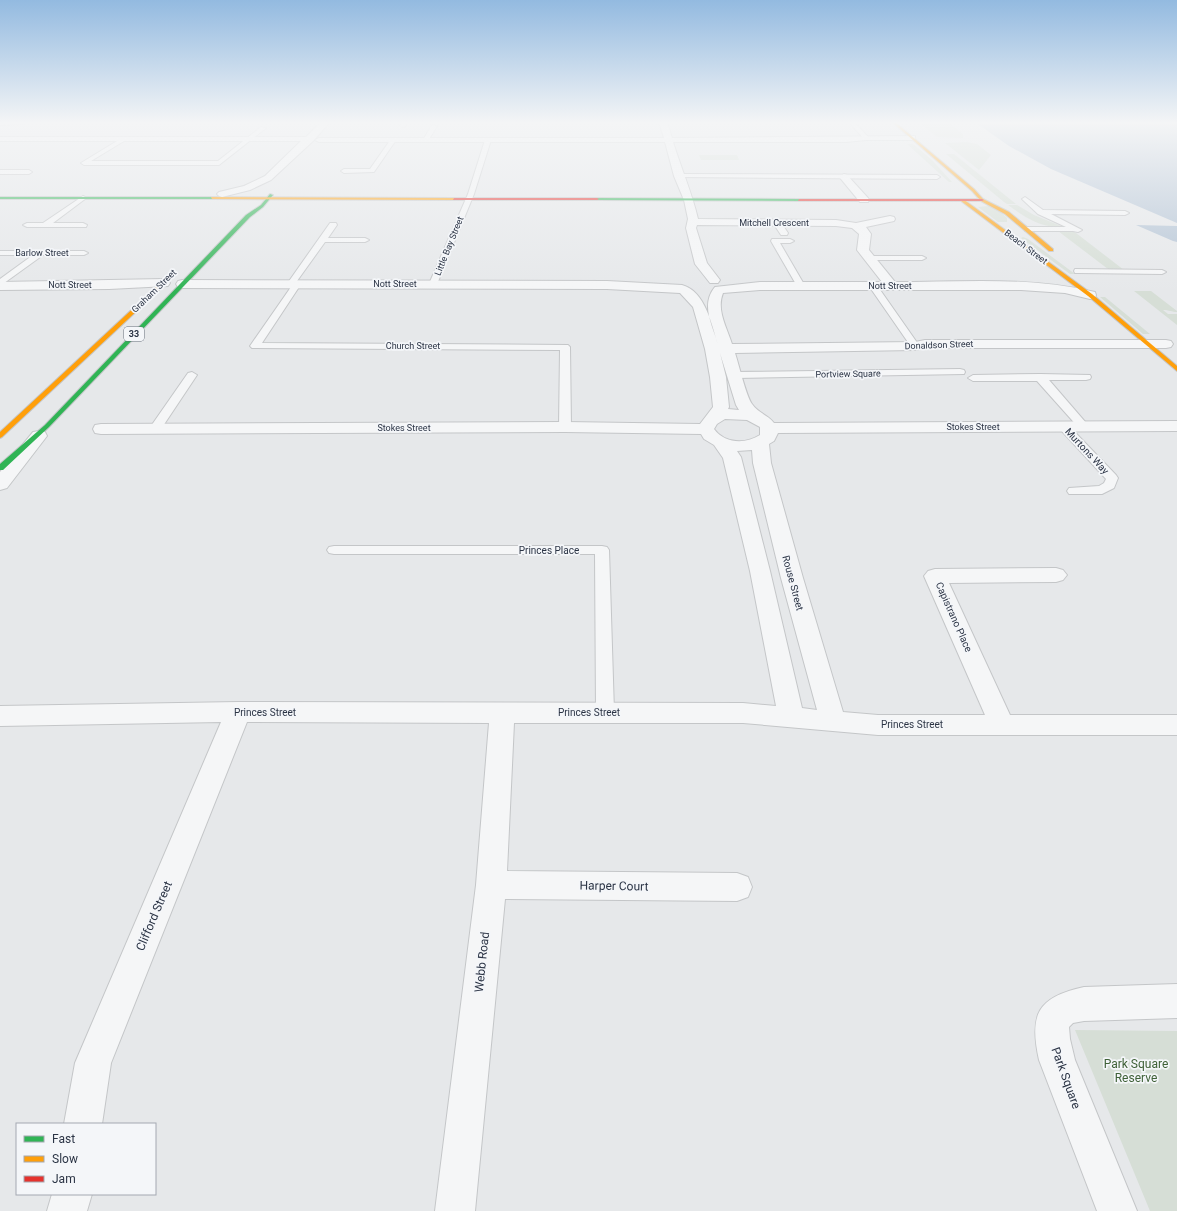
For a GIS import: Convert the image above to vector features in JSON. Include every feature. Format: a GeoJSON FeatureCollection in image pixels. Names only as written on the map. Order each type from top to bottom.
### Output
{"type":"FeatureCollection","features":[{"type":"Feature","properties":{"kind":"main road","name":"Beach Street"},"geometry":{"type":"LineString","coordinates":[[958,179],[979,197],[1003,210],[1028,229],[1057,255]]}},
{"type":"Feature","properties":{"kind":"main road","name":"Beach Street"},"geometry":{"type":"LineString","coordinates":[[957,194],[1003,230],[1064,268],[1078,271],[1089,279],[1070,280]]}},
{"type":"Feature","properties":{"kind":"main road"},"geometry":{"type":"LineString","coordinates":[[0,195],[674,198],[861,197],[957,194],[979,197]]}},
{"type":"Feature","properties":{"kind":"main road"},"geometry":{"type":"LineString","coordinates":[[0,198],[222,196]]}},
{"type":"Feature","properties":{"kind":"main road"},"geometry":{"type":"LineString","coordinates":[[240,207],[250,196]]}},
{"type":"Feature","properties":{"kind":"main road","name":"Graham Street"},"geometry":{"type":"LineString","coordinates":[[0,468],[47,426],[248,216],[270,197]]}},
{"type":"Feature","properties":{"kind":"main road"},"geometry":{"type":"LineString","coordinates":[[1003,230],[1028,229]]}},
{"type":"Feature","properties":{"kind":"main road","name":"Graham Street"},"geometry":{"type":"LineString","coordinates":[[2,432],[179,268]]}},
{"type":"Feature","properties":{"kind":"main road","name":"Beach Street"},"geometry":{"type":"LineString","coordinates":[[1064,268],[1070,280],[1151,339],[1177,369]]}},
{"type":"Feature","properties":{"kind":"street"},"geometry":{"type":"LineString","coordinates":[[222,196],[275,179]]}},
{"type":"Feature","properties":{"kind":"street"},"geometry":{"type":"LineString","coordinates":[[250,196],[268,187],[278,179]]}},
{"type":"Feature","properties":{"kind":"street"},"geometry":{"type":"LineString","coordinates":[[680,179],[688,197],[692,214],[691,228],[701,264],[717,285],[714,309],[736,375],[744,405],[762,430]]}},
{"type":"Feature","properties":{"kind":"street"},"geometry":{"type":"LineString","coordinates":[[846,179],[861,197]]}},
{"type":"Feature","properties":{"kind":"street","name":"Mitchell Crescent"},"geometry":{"type":"LineString","coordinates":[[692,222],[838,223],[856,226],[890,218]]}},
{"type":"Feature","properties":{"kind":"street"},"geometry":{"type":"LineString","coordinates":[[856,226],[864,231],[863,249],[891,286]]}},
{"type":"Feature","properties":{"kind":"street"},"geometry":{"type":"LineString","coordinates":[[681,229],[684,244]]}},
{"type":"Feature","properties":{"kind":"street","name":"Nott Street"},"geometry":{"type":"LineString","coordinates":[[1020,286],[1048,281],[1064,268]]}},
{"type":"Feature","properties":{"kind":"street","name":"Nott Street"},"geometry":{"type":"LineString","coordinates":[[0,286],[164,283]]}},
{"type":"Feature","properties":{"kind":"street"},"geometry":{"type":"LineString","coordinates":[[687,283],[699,306],[712,349],[718,377],[721,407],[714,429]]}},
{"type":"Feature","properties":{"kind":"street","name":"Nott Street"},"geometry":{"type":"LineString","coordinates":[[182,284],[607,285],[687,283],[760,286],[1020,286],[1064,289],[1090,295]]}},
{"type":"Feature","properties":{"kind":"street","name":"Donaldson Street"},"geometry":{"type":"LineString","coordinates":[[712,349],[915,346],[925,344],[1151,339],[1169,346]]}},
{"type":"Feature","properties":{"kind":"street"},"geometry":{"type":"LineString","coordinates":[[714,429],[730,414],[740,414],[762,430]]}},
{"type":"Feature","properties":{"kind":"street","name":"Graham Street"},"geometry":{"type":"LineString","coordinates":[[0,484],[47,426]]}},
{"type":"Feature","properties":{"kind":"street","name":"Stokes Street"},"geometry":{"type":"LineString","coordinates":[[762,430],[1177,426]]}},
{"type":"Feature","properties":{"kind":"street","name":"Stokes Street"},"geometry":{"type":"LineString","coordinates":[[101,429],[565,427],[714,429]]}},
{"type":"Feature","properties":{"kind":"street"},"geometry":{"type":"LineString","coordinates":[[714,429],[740,446],[762,430]]}},
{"type":"Feature","properties":{"kind":"street"},"geometry":{"type":"LineString","coordinates":[[714,429],[732,457],[760,571],[790,717]]}},
{"type":"Feature","properties":{"kind":"street","name":"Rouse Street"},"geometry":{"type":"LineString","coordinates":[[762,430],[762,463],[792,578],[833,721]]}},
{"type":"Feature","properties":{"kind":"street","name":"Capistrano Place"},"geometry":{"type":"LineString","coordinates":[[1002,725],[936,576],[1056,575]]}},
{"type":"Feature","properties":{"kind":"street","name":"Princes Street"},"geometry":{"type":"LineString","coordinates":[[0,716],[238,712],[743,713],[878,724],[1177,725]]}},
{"type":"Feature","properties":{"kind":"street","name":"Clifford Street"},"geometry":{"type":"LineString","coordinates":[[83,1123],[93,1063],[238,712]]}},
{"type":"Feature","properties":{"kind":"street","name":"Webb Road"},"geometry":{"type":"LineString","coordinates":[[455,1211],[490,885],[502,713]]}},
{"type":"Feature","properties":{"kind":"street","name":"Harper Court"},"geometry":{"type":"LineString","coordinates":[[490,885],[738,887]]}},
{"type":"Feature","properties":{"kind":"street","name":"Park Square"},"geometry":{"type":"LineString","coordinates":[[1117,1211],[1057,1060],[1051,1036],[1052,1023],[1059,1012],[1070,1006],[1084,1004],[1177,1001]]}},
{"type":"Feature","properties":{"kind":"street"},"geometry":{"type":"LineString","coordinates":[[67,1211],[72,1195]]}},
{"type":"Feature","properties":{"kind":"lane","name":"Little Bay Street"},"geometry":{"type":"LineString","coordinates":[[433,284],[470,197],[476,179]]}},
{"type":"Feature","properties":{"kind":"lane"},"geometry":{"type":"LineString","coordinates":[[924,179],[940,179]]}},
{"type":"Feature","properties":{"kind":"lane"},"geometry":{"type":"LineString","coordinates":[[45,225],[83,198]]}},
{"type":"Feature","properties":{"kind":"lane"},"geometry":{"type":"LineString","coordinates":[[1025,199],[1041,212],[1075,229],[1028,229]]}},
{"type":"Feature","properties":{"kind":"lane"},"geometry":{"type":"LineString","coordinates":[[1041,212],[1125,213]]}},
{"type":"Feature","properties":{"kind":"lane"},"geometry":{"type":"LineString","coordinates":[[777,223],[784,233]]}},
{"type":"Feature","properties":{"kind":"lane"},"geometry":{"type":"LineString","coordinates":[[28,225],[83,225]]}},
{"type":"Feature","properties":{"kind":"lane"},"geometry":{"type":"LineString","coordinates":[[294,284],[333,225]]}},
{"type":"Feature","properties":{"kind":"lane"},"geometry":{"type":"LineString","coordinates":[[322,240],[365,240]]}},
{"type":"Feature","properties":{"kind":"lane"},"geometry":{"type":"LineString","coordinates":[[790,241],[775,241],[801,286]]}},
{"type":"Feature","properties":{"kind":"lane","name":"Barlow Street"},"geometry":{"type":"LineString","coordinates":[[0,253],[84,253]]}},
{"type":"Feature","properties":{"kind":"lane"},"geometry":{"type":"LineString","coordinates":[[0,283],[40,254]]}},
{"type":"Feature","properties":{"kind":"lane"},"geometry":{"type":"LineString","coordinates":[[870,258],[922,258]]}},
{"type":"Feature","properties":{"kind":"lane"},"geometry":{"type":"LineString","coordinates":[[1078,271],[1162,272]]}},
{"type":"Feature","properties":{"kind":"lane","name":"Church Street"},"geometry":{"type":"LineString","coordinates":[[294,284],[255,346],[565,347],[565,427]]}},
{"type":"Feature","properties":{"kind":"lane"},"geometry":{"type":"LineString","coordinates":[[873,286],[915,346]]}},
{"type":"Feature","properties":{"kind":"lane","name":"Portview Square"},"geometry":{"type":"LineString","coordinates":[[736,375],[960,372]]}},
{"type":"Feature","properties":{"kind":"lane"},"geometry":{"type":"LineString","coordinates":[[155,429],[192,375]]}},
{"type":"Feature","properties":{"kind":"lane"},"geometry":{"type":"LineString","coordinates":[[1040,377],[1083,426]]}},
{"type":"Feature","properties":{"kind":"lane"},"geometry":{"type":"LineString","coordinates":[[973,378],[1086,377]]}},
{"type":"Feature","properties":{"kind":"lane","name":"Murtons Way"},"geometry":{"type":"LineString","coordinates":[[1063,426],[1112,478],[1110,485],[1102,490],[1073,490]]}},
{"type":"Feature","properties":{"kind":"lane","name":"Princes Place"},"geometry":{"type":"LineString","coordinates":[[334,550],[602,550],[605,712]]}},
{"type":"Feature","properties":{"kind":"green space"},"geometry":{"type":"Polygon","coordinates":[[[945,179],[949,179],[952,182],[949,182],[945,179]]]}},
{"type":"Feature","properties":{"kind":"green space"},"geometry":{"type":"Polygon","coordinates":[[[976,179],[984,179],[1016,204],[1007,204],[976,179]]]}},
{"type":"Feature","properties":{"kind":"green space"},"geometry":{"type":"Polygon","coordinates":[[[1008,205],[1017,205],[1034,215],[1061,226],[1047,226],[1040,224],[1008,205]]]}},
{"type":"Feature","properties":{"kind":"green space"},"geometry":{"type":"Polygon","coordinates":[[[989,206],[997,209],[1007,218],[1007,222],[998,222],[978,207],[989,206]]]}},
{"type":"Feature","properties":{"kind":"green space"},"geometry":{"type":"Polygon","coordinates":[[[1058,231],[1072,231],[1076,233],[1124,270],[1108,269],[1058,231]]]}},
{"type":"Feature","properties":{"kind":"green space"},"geometry":{"type":"Polygon","coordinates":[[[1023,237],[1028,239],[1075,274],[1070,274],[1021,238],[1023,237]]]}},
{"type":"Feature","properties":{"kind":"green space"},"geometry":{"type":"Polygon","coordinates":[[[1134,291],[1151,291],[1177,311],[1163,310],[1168,314],[1177,314],[1177,325],[1134,291]]]}},
{"type":"Feature","properties":{"kind":"green space"},"geometry":{"type":"Polygon","coordinates":[[[1100,297],[1105,297],[1150,334],[1143,334],[1100,297]]]}},
{"type":"Feature","properties":{"kind":"green space","name":"Park Square Reserve"},"geometry":{"type":"Polygon","coordinates":[[[1075,1030],[1177,1031],[1177,1211],[1150,1211],[1075,1030]]]}},
{"type":"Feature","properties":{"kind":"water"},"geometry":{"type":"Polygon","coordinates":[[[1073,179],[1177,179],[1177,223],[1073,179]]]}},
{"type":"Feature","properties":{"kind":"water"},"geometry":{"type":"Polygon","coordinates":[[[1136,225],[1177,226],[1177,242],[1173,241],[1136,225]]]}},
{"type":"Feature","properties":{"kind":"traffic: fast"},"geometry":{"type":"LineString","coordinates":[[0,468],[47,426],[248,216],[262,206],[271,195]]}},
{"type":"Feature","properties":{"kind":"traffic: fast"},"geometry":{"type":"LineString","coordinates":[[0,198],[212,198]]}},
{"type":"Feature","properties":{"kind":"traffic: fast"},"geometry":{"type":"LineString","coordinates":[[597,199],[799,200]]}},
{"type":"Feature","properties":{"kind":"traffic: slow"},"geometry":{"type":"LineString","coordinates":[[959,179],[982,200]]}},
{"type":"Feature","properties":{"kind":"traffic: slow"},"geometry":{"type":"LineString","coordinates":[[212,198],[454,199]]}},
{"type":"Feature","properties":{"kind":"traffic: slow"},"geometry":{"type":"LineString","coordinates":[[962,200],[1090,295],[1177,369]]}},
{"type":"Feature","properties":{"kind":"traffic: slow"},"geometry":{"type":"LineString","coordinates":[[982,200],[1007,213],[1051,250]]}},
{"type":"Feature","properties":{"kind":"traffic: slow"},"geometry":{"type":"LineString","coordinates":[[0,436],[170,277]]}},
{"type":"Feature","properties":{"kind":"traffic: jam"},"geometry":{"type":"LineString","coordinates":[[454,199],[597,199]]}},
{"type":"Feature","properties":{"kind":"traffic: jam"},"geometry":{"type":"LineString","coordinates":[[799,200],[982,200]]}}]}
